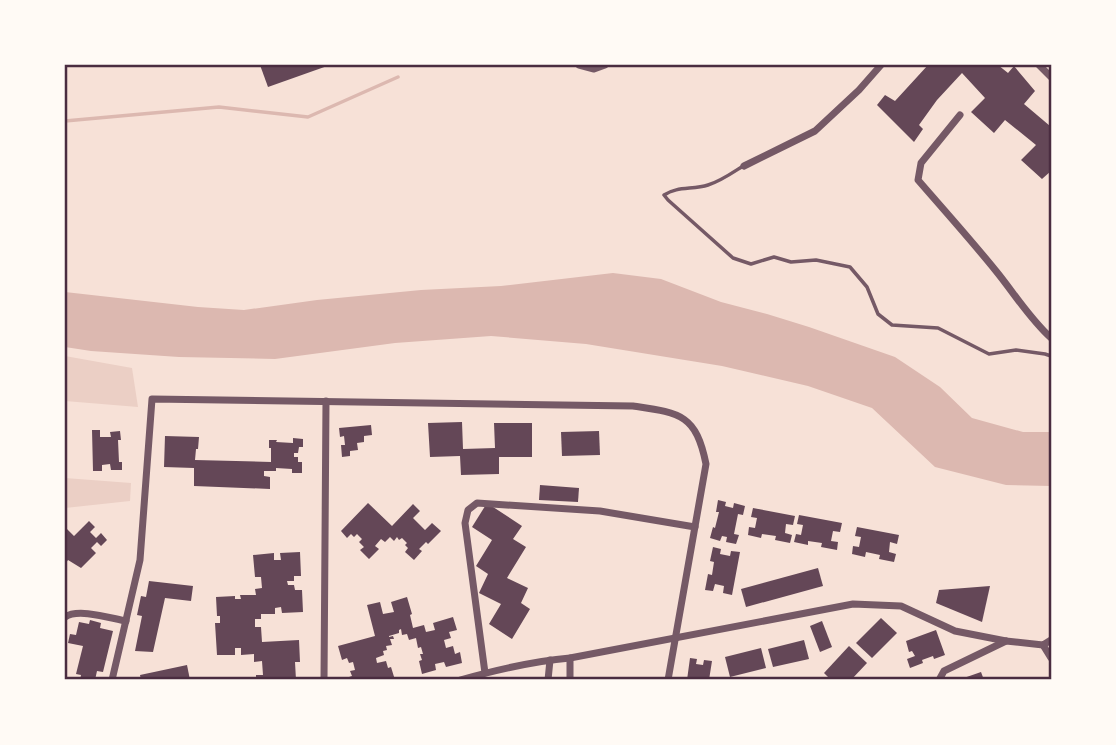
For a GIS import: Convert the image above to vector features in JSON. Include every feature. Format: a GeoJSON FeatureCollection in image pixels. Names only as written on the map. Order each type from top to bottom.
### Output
{"type":"FeatureCollection","features":[{"type":"Feature","properties":{"kind":"street"},"geometry":{"type":"LineString","coordinates":[[579,65],[594,69],[605,65]]}},
{"type":"Feature","properties":{"kind":"street"},"geometry":{"type":"LineString","coordinates":[[744,166],[815,131],[859,90],[881,65]]}},
{"type":"Feature","properties":{"kind":"street"},"geometry":{"type":"LineString","coordinates":[[1039,65],[1051,77]]}},
{"type":"Feature","properties":{"kind":"street"},"geometry":{"type":"LineString","coordinates":[[960,115],[921,163],[918,180],[993,267],[1029,316],[1051,338]]}},
{"type":"Feature","properties":{"kind":"street"},"geometry":{"type":"LineString","coordinates":[[112,680],[140,560],[152,399],[633,406],[667,411],[680,416],[693,427],[702,446],[706,464],[668,680]]}},
{"type":"Feature","properties":{"kind":"street"},"geometry":{"type":"LineString","coordinates":[[324,680],[326,401]]}},
{"type":"Feature","properties":{"kind":"street"},"geometry":{"type":"LineString","coordinates":[[485,673],[465,523],[468,510],[477,503],[600,511],[695,527]]}},
{"type":"Feature","properties":{"kind":"street"},"geometry":{"type":"LineString","coordinates":[[460,680],[550,660],[853,604],[901,606],[955,631],[1043,645],[1051,640]]}},
{"type":"Feature","properties":{"kind":"street"},"geometry":{"type":"LineString","coordinates":[[65,617],[68,614],[80,613],[126,621]]}},
{"type":"Feature","properties":{"kind":"street"},"geometry":{"type":"LineString","coordinates":[[939,680],[944,671],[1006,640]]}},
{"type":"Feature","properties":{"kind":"street"},"geometry":{"type":"LineString","coordinates":[[1043,645],[1051,658]]}},
{"type":"Feature","properties":{"kind":"street"},"geometry":{"type":"LineString","coordinates":[[570,658],[570,680]]}},
{"type":"Feature","properties":{"kind":"street"},"geometry":{"type":"LineString","coordinates":[[548,680],[550,660]]}},
{"type":"Feature","properties":{"kind":"lane"},"geometry":{"type":"LineString","coordinates":[[744,166],[706,186],[670,190],[664,195],[733,258],[751,264],[774,257],[791,262],[816,260],[850,267],[867,287],[878,314],[892,325],[938,328],[989,354],[1016,350],[1051,356]]}},
{"type":"Feature","properties":{"kind":"shaded area"},"geometry":{"type":"Polygon","coordinates":[[[613,273],[661,279],[721,302],[809,327],[895,357],[940,387],[972,418],[1023,432],[1051,432],[1051,486],[1006,485],[935,467],[872,408],[808,386],[722,366],[586,344],[491,336],[395,343],[275,359],[179,357],[65,347],[65,292],[244,310],[317,300],[501,286],[613,273]]]}},
{"type":"Feature","properties":{"kind":"shaded area"},"geometry":{"type":"Polygon","coordinates":[[[65,356],[132,368],[138,407],[65,401],[65,356]]]}},
{"type":"Feature","properties":{"kind":"shaded area"},"geometry":{"type":"Polygon","coordinates":[[[65,478],[131,483],[130,501],[65,508],[65,478]]]}},
{"type":"Feature","properties":{"kind":"building"},"geometry":{"type":"Polygon","coordinates":[[[260,65],[330,65],[268,87],[260,65]]]}},
{"type":"Feature","properties":{"kind":"building"},"geometry":{"type":"Polygon","coordinates":[[[928,65],[998,65],[1008,73],[1014,66],[1035,91],[1024,104],[1051,125],[1051,171],[1042,179],[1021,160],[1036,145],[1005,120],[994,133],[971,112],[985,98],[962,73],[919,125],[923,129],[914,142],[877,105],[885,95],[895,101],[928,65]]]}},
{"type":"Feature","properties":{"kind":"building"},"geometry":{"type":"Polygon","coordinates":[[[462,422],[463,449],[495,448],[494,423],[532,423],[532,457],[499,457],[499,474],[461,475],[460,456],[430,457],[428,423],[462,422]]]}},
{"type":"Feature","properties":{"kind":"building"},"geometry":{"type":"Polygon","coordinates":[[[371,425],[372,435],[364,436],[364,442],[357,443],[358,450],[350,451],[350,456],[342,457],[341,445],[345,445],[339,428],[371,425]]]}},
{"type":"Feature","properties":{"kind":"building"},"geometry":{"type":"Polygon","coordinates":[[[92,430],[100,430],[100,437],[111,437],[110,432],[120,431],[119,462],[122,462],[122,470],[111,470],[110,464],[102,465],[102,471],[93,471],[92,430]]]}},
{"type":"Feature","properties":{"kind":"building"},"geometry":{"type":"Polygon","coordinates":[[[599,431],[600,455],[562,456],[561,432],[599,431]]]}},
{"type":"Feature","properties":{"kind":"building"},"geometry":{"type":"Polygon","coordinates":[[[165,436],[199,437],[195,460],[271,462],[269,440],[293,443],[293,438],[303,439],[303,447],[299,447],[298,453],[294,453],[298,462],[302,462],[302,473],[276,468],[276,471],[264,471],[264,476],[270,477],[270,489],[194,486],[194,468],[164,467],[165,436]]]}},
{"type":"Feature","properties":{"kind":"building"},"geometry":{"type":"Polygon","coordinates":[[[540,485],[579,488],[578,502],[539,500],[540,485]]]}},
{"type":"Feature","properties":{"kind":"building"},"geometry":{"type":"Polygon","coordinates":[[[718,500],[733,508],[734,503],[745,506],[743,515],[738,514],[734,534],[739,535],[736,544],[726,542],[727,537],[722,536],[720,541],[710,538],[719,512],[716,512],[718,500]]]}},
{"type":"Feature","properties":{"kind":"building"},"geometry":{"type":"Polygon","coordinates":[[[368,503],[392,526],[413,504],[420,511],[413,518],[425,530],[432,523],[441,531],[419,549],[422,551],[414,560],[405,552],[407,543],[397,537],[394,541],[390,537],[385,542],[381,539],[375,546],[379,549],[369,559],[360,550],[364,547],[357,534],[354,537],[351,534],[347,538],[341,531],[368,503]]]}},
{"type":"Feature","properties":{"kind":"building"},"geometry":{"type":"Polygon","coordinates":[[[487,503],[522,526],[513,539],[526,547],[507,578],[528,588],[521,603],[530,609],[512,639],[489,624],[501,604],[479,593],[488,574],[476,566],[492,540],[472,527],[487,503]]]}},
{"type":"Feature","properties":{"kind":"building"},"geometry":{"type":"Polygon","coordinates":[[[753,508],[795,516],[793,525],[786,524],[785,533],[792,535],[790,543],[775,540],[776,536],[762,534],[761,538],[748,535],[749,527],[755,528],[757,518],[751,517],[753,508]]]}},
{"type":"Feature","properties":{"kind":"building"},"geometry":{"type":"Polygon","coordinates":[[[799,515],[842,523],[840,532],[833,531],[831,541],[838,542],[837,550],[821,547],[822,543],[808,541],[808,545],[794,542],[796,534],[801,535],[803,525],[797,524],[799,515]]]}},
{"type":"Feature","properties":{"kind":"building"},"geometry":{"type":"Polygon","coordinates":[[[89,521],[95,527],[90,532],[96,538],[101,533],[107,540],[101,546],[97,542],[91,548],[96,553],[81,568],[68,560],[65,564],[65,527],[74,536],[89,521]]]}},
{"type":"Feature","properties":{"kind":"building"},"geometry":{"type":"Polygon","coordinates":[[[857,527],[899,535],[897,544],[890,542],[889,552],[896,554],[894,562],[879,559],[880,555],[866,552],[865,557],[852,554],[853,546],[859,547],[861,537],[855,536],[857,527]]]}},
{"type":"Feature","properties":{"kind":"building"},"geometry":{"type":"Polygon","coordinates":[[[713,547],[721,549],[720,554],[730,556],[731,551],[740,552],[732,595],[723,593],[724,586],[715,584],[713,591],[705,590],[708,574],[712,575],[714,562],[710,561],[713,547]]]}},
{"type":"Feature","properties":{"kind":"building"},"geometry":{"type":"Polygon","coordinates":[[[300,552],[301,576],[294,576],[294,581],[287,581],[288,585],[294,585],[295,590],[302,590],[303,612],[282,613],[281,607],[275,608],[275,614],[261,614],[261,619],[255,619],[255,627],[261,627],[262,642],[299,640],[300,662],[295,662],[296,680],[256,680],[256,675],[263,675],[262,661],[254,662],[254,654],[241,655],[241,648],[235,648],[235,655],[217,655],[215,623],[220,623],[220,616],[217,616],[216,597],[235,596],[235,599],[241,599],[240,595],[256,595],[255,589],[262,588],[261,577],[255,577],[253,555],[274,553],[274,560],[281,560],[280,553],[300,552]]]}},
{"type":"Feature","properties":{"kind":"building"},"geometry":{"type":"Polygon","coordinates":[[[818,568],[823,586],[746,607],[741,589],[818,568]]]}},
{"type":"Feature","properties":{"kind":"building"},"geometry":{"type":"Polygon","coordinates":[[[149,581],[193,586],[191,601],[165,598],[153,652],[135,651],[142,616],[137,615],[141,596],[146,597],[149,581]]]}},
{"type":"Feature","properties":{"kind":"building"},"geometry":{"type":"Polygon","coordinates":[[[990,586],[982,622],[936,603],[939,590],[990,586]]]}},
{"type":"Feature","properties":{"kind":"building"},"geometry":{"type":"Polygon","coordinates":[[[407,597],[413,628],[424,625],[426,632],[435,630],[433,623],[453,617],[457,630],[449,632],[451,638],[444,640],[446,648],[453,646],[455,654],[460,652],[462,663],[446,667],[444,662],[435,664],[436,670],[422,674],[419,661],[422,660],[420,654],[423,654],[421,647],[418,648],[416,638],[409,640],[407,634],[402,635],[401,629],[399,633],[389,636],[394,639],[390,639],[392,645],[386,646],[384,655],[376,658],[377,663],[386,661],[395,680],[347,680],[346,678],[352,676],[350,671],[355,670],[353,662],[349,663],[347,658],[342,660],[338,646],[375,636],[367,605],[380,602],[383,614],[394,612],[391,602],[407,597]]]}},
{"type":"Feature","properties":{"kind":"building"},"geometry":{"type":"Polygon","coordinates":[[[881,618],[897,633],[872,658],[856,643],[881,618]]]}},
{"type":"Feature","properties":{"kind":"building"},"geometry":{"type":"Polygon","coordinates":[[[90,620],[101,623],[100,628],[113,631],[103,672],[97,671],[95,680],[80,680],[81,675],[76,674],[83,646],[68,643],[70,634],[76,635],[79,622],[89,624],[90,620]]]}},
{"type":"Feature","properties":{"kind":"building"},"geometry":{"type":"Polygon","coordinates":[[[822,621],[832,647],[820,652],[810,626],[822,621]]]}},
{"type":"Feature","properties":{"kind":"building"},"geometry":{"type":"Polygon","coordinates":[[[936,630],[945,655],[922,660],[923,663],[910,668],[907,659],[915,656],[912,651],[909,652],[906,641],[936,630]]]}},
{"type":"Feature","properties":{"kind":"building"},"geometry":{"type":"Polygon","coordinates":[[[804,640],[809,659],[773,667],[768,649],[804,640]]]}},
{"type":"Feature","properties":{"kind":"building"},"geometry":{"type":"Polygon","coordinates":[[[849,646],[867,663],[851,680],[831,680],[824,673],[849,646]]]}},
{"type":"Feature","properties":{"kind":"building"},"geometry":{"type":"Polygon","coordinates":[[[761,648],[766,668],[730,677],[725,657],[761,648]]]}},
{"type":"Feature","properties":{"kind":"building"},"geometry":{"type":"Polygon","coordinates":[[[690,658],[697,659],[696,664],[703,665],[704,660],[712,661],[709,680],[687,680],[690,658]]]}},
{"type":"Feature","properties":{"kind":"building"},"geometry":{"type":"Polygon","coordinates":[[[187,665],[190,680],[141,680],[140,675],[187,665]]]}},
{"type":"Feature","properties":{"kind":"building"},"geometry":{"type":"Polygon","coordinates":[[[981,672],[984,680],[958,680],[981,672]]]}},
{"type":"Feature","properties":{"kind":"waterway"},"geometry":{"type":"LineString","coordinates":[[65,121],[219,107],[308,117],[398,77]]}}]}
